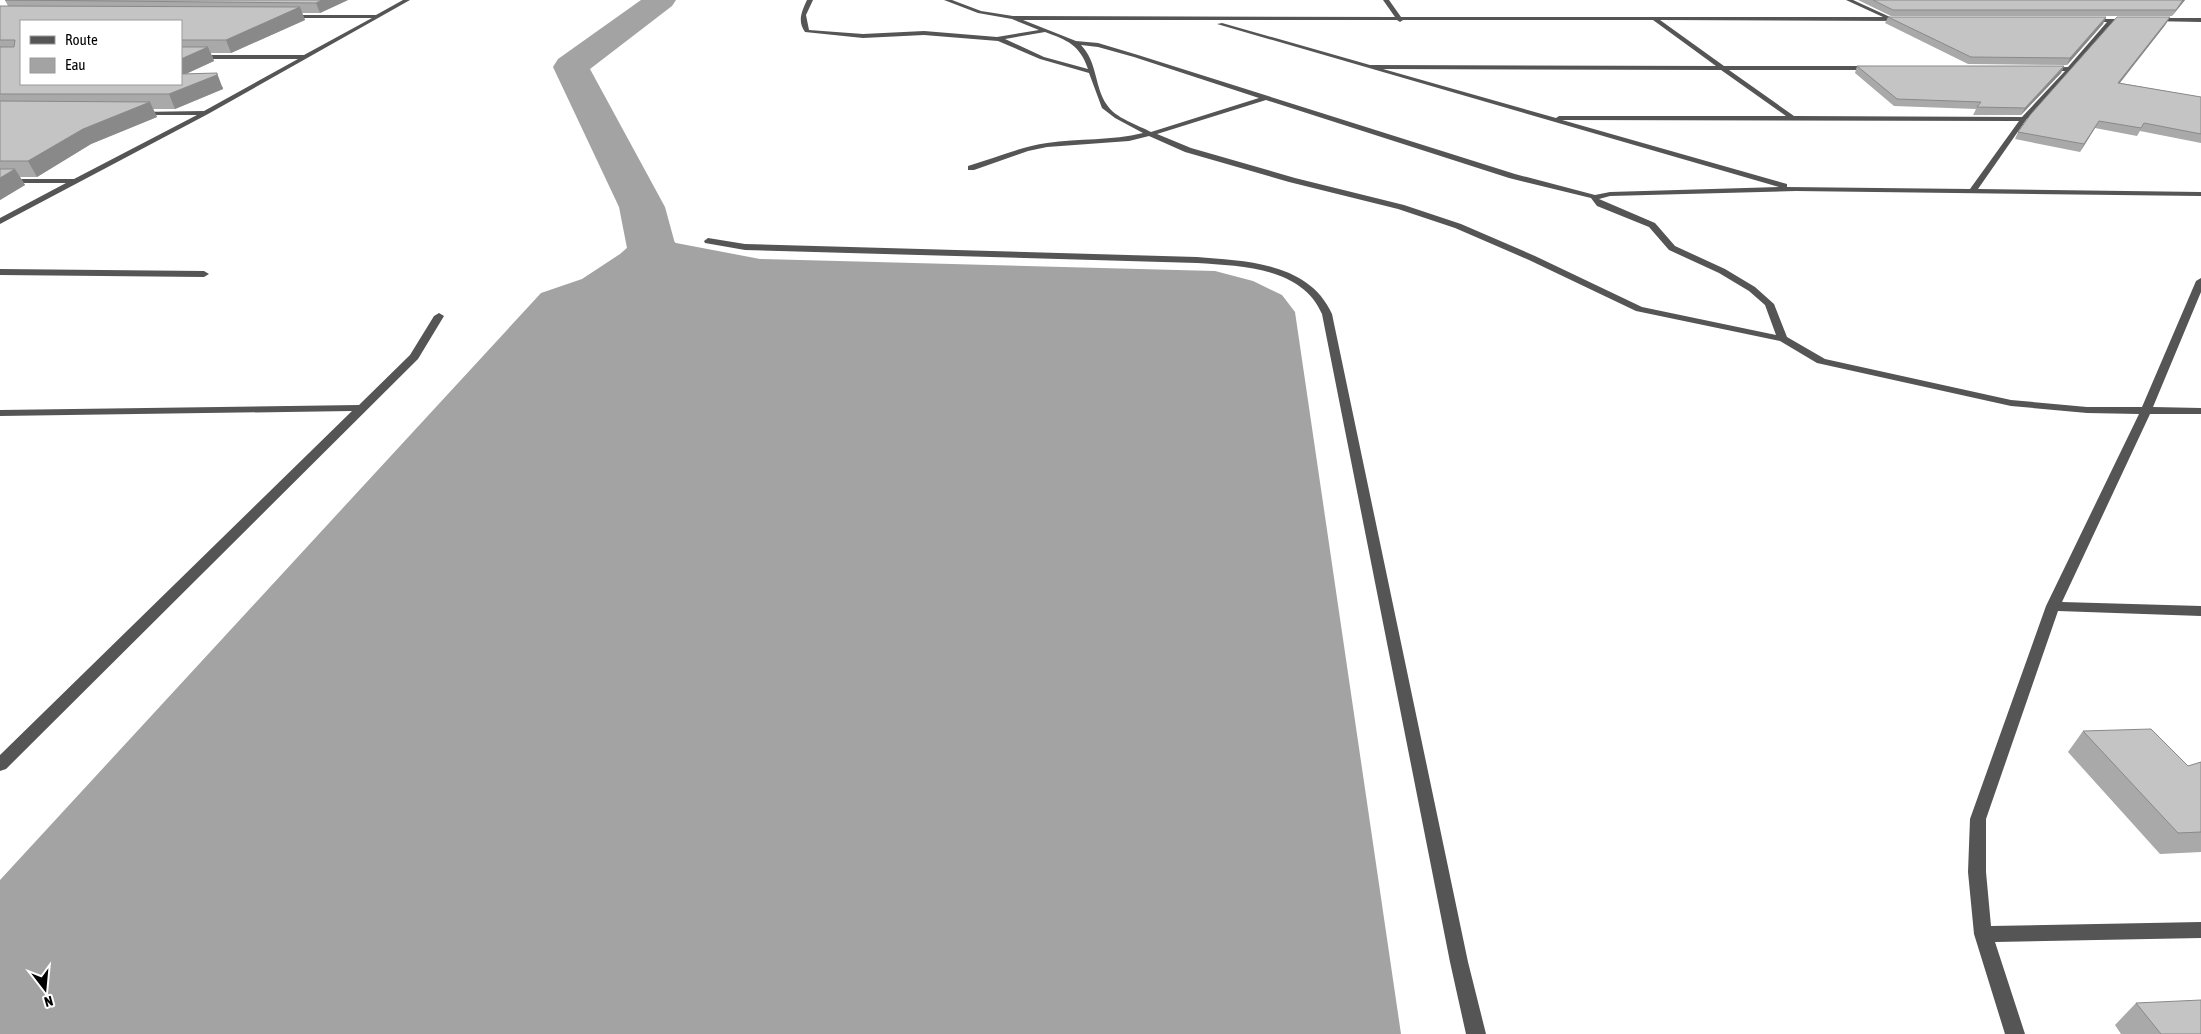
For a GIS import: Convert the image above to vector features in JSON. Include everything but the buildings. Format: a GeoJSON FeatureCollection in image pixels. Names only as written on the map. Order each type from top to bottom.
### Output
{"type":"FeatureCollection","features":[{"type":"Feature","properties":{"kind":"street"},"geometry":{"type":"LineString","coordinates":[[0,222],[74,181],[206,113],[407,0]]}},
{"type":"Feature","properties":{"kind":"street"},"geometry":{"type":"LineString","coordinates":[[810,0],[803,16],[804,27],[811,32],[863,36],[924,33],[997,39],[1046,30]]}},
{"type":"Feature","properties":{"kind":"street"},"geometry":{"type":"LineString","coordinates":[[947,0],[980,12],[1012,18],[1075,43],[1107,48],[1512,176],[1595,197],[1610,194],[1796,189],[2201,194]]}},
{"type":"Feature","properties":{"kind":"street"},"geometry":{"type":"LineString","coordinates":[[1386,0],[1400,20]]}},
{"type":"Feature","properties":{"kind":"street"},"geometry":{"type":"LineString","coordinates":[[1849,0],[1891,19]]}},
{"type":"Feature","properties":{"kind":"street"},"geometry":{"type":"LineString","coordinates":[[278,16],[377,16]]}},
{"type":"Feature","properties":{"kind":"street"},"geometry":{"type":"LineString","coordinates":[[1012,18],[1204,20],[1911,19]]}},
{"type":"Feature","properties":{"kind":"street"},"geometry":{"type":"LineString","coordinates":[[1204,20],[1796,189]]}},
{"type":"Feature","properties":{"kind":"street"},"geometry":{"type":"LineString","coordinates":[[1656,20],[1723,66],[1791,117]]}},
{"type":"Feature","properties":{"kind":"street"},"geometry":{"type":"LineString","coordinates":[[2081,20],[2201,20]]}},
{"type":"Feature","properties":{"kind":"street"},"geometry":{"type":"LineString","coordinates":[[1973,190],[2024,119],[2070,70],[2111,20]]}},
{"type":"Feature","properties":{"kind":"street"},"geometry":{"type":"LineString","coordinates":[[997,39],[1042,58],[1093,72]]}},
{"type":"Feature","properties":{"kind":"street"},"geometry":{"type":"LineString","coordinates":[[1075,43],[1086,54],[1104,107],[1117,117],[1150,134],[1188,150],[1292,180],[1401,207],[1458,226],[1532,258],[1639,309],[1783,339],[1821,361],[1839,366],[2011,403],[2087,410],[2201,411]]}},
{"type":"Feature","properties":{"kind":"street"},"geometry":{"type":"LineString","coordinates":[[182,57],[305,57]]}},
{"type":"Feature","properties":{"kind":"street"},"geometry":{"type":"LineString","coordinates":[[1369,67],[1723,66],[1882,68]]}},
{"type":"Feature","properties":{"kind":"street"},"geometry":{"type":"LineString","coordinates":[[2040,69],[2070,70]]}},
{"type":"Feature","properties":{"kind":"street"},"geometry":{"type":"LineString","coordinates":[[971,168],[1026,149],[1047,145],[1129,139],[1150,134],[1265,98]]}},
{"type":"Feature","properties":{"kind":"street"},"geometry":{"type":"LineString","coordinates":[[127,113],[206,113]]}},
{"type":"Feature","properties":{"kind":"street"},"geometry":{"type":"LineString","coordinates":[[1542,118],[1791,117],[2024,119]]}},
{"type":"Feature","properties":{"kind":"street"},"geometry":{"type":"LineString","coordinates":[[0,181],[74,181]]}},
{"type":"Feature","properties":{"kind":"street"},"geometry":{"type":"LineString","coordinates":[[1595,197],[1595,200],[1600,204],[1652,226],[1672,248],[1722,271],[1752,289],[1769,304],[1783,339]]}},
{"type":"Feature","properties":{"kind":"street"},"geometry":{"type":"LineString","coordinates":[[708,241],[745,247],[1187,260],[1250,264],[1285,274],[1302,284],[1321,300],[1327,314],[1459,962],[1476,1034]]}},
{"type":"Feature","properties":{"kind":"street"},"geometry":{"type":"LineString","coordinates":[[0,272],[204,274]]}},
{"type":"Feature","properties":{"kind":"street"},"geometry":{"type":"LineString","coordinates":[[2015,1034],[1983,934],[1977,872],[1978,819],[2053,606],[2146,410],[2200,283]]}},
{"type":"Feature","properties":{"kind":"street"},"geometry":{"type":"LineString","coordinates":[[0,765],[414,357],[439,316]]}},
{"type":"Feature","properties":{"kind":"street"},"geometry":{"type":"LineString","coordinates":[[0,413],[364,408]]}},
{"type":"Feature","properties":{"kind":"street"},"geometry":{"type":"LineString","coordinates":[[2053,606],[2201,611]]}},
{"type":"Feature","properties":{"kind":"street"},"geometry":{"type":"LineString","coordinates":[[1983,934],[2201,930]]}},
{"type":"Feature","properties":{"kind":"water"},"geometry":{"type":"Polygon","coordinates":[[[666,236],[676,243],[760,259],[1215,271],[1253,281],[1282,295],[1295,312],[1401,1034],[0,1034],[0,880],[541,293],[582,279],[620,254],[636,240],[666,236]]]}},
{"type":"Feature","properties":{"kind":"waterway"},"geometry":{"type":"LineString","coordinates":[[650,334],[660,284],[642,207],[571,67],[661,0]]}}]}
